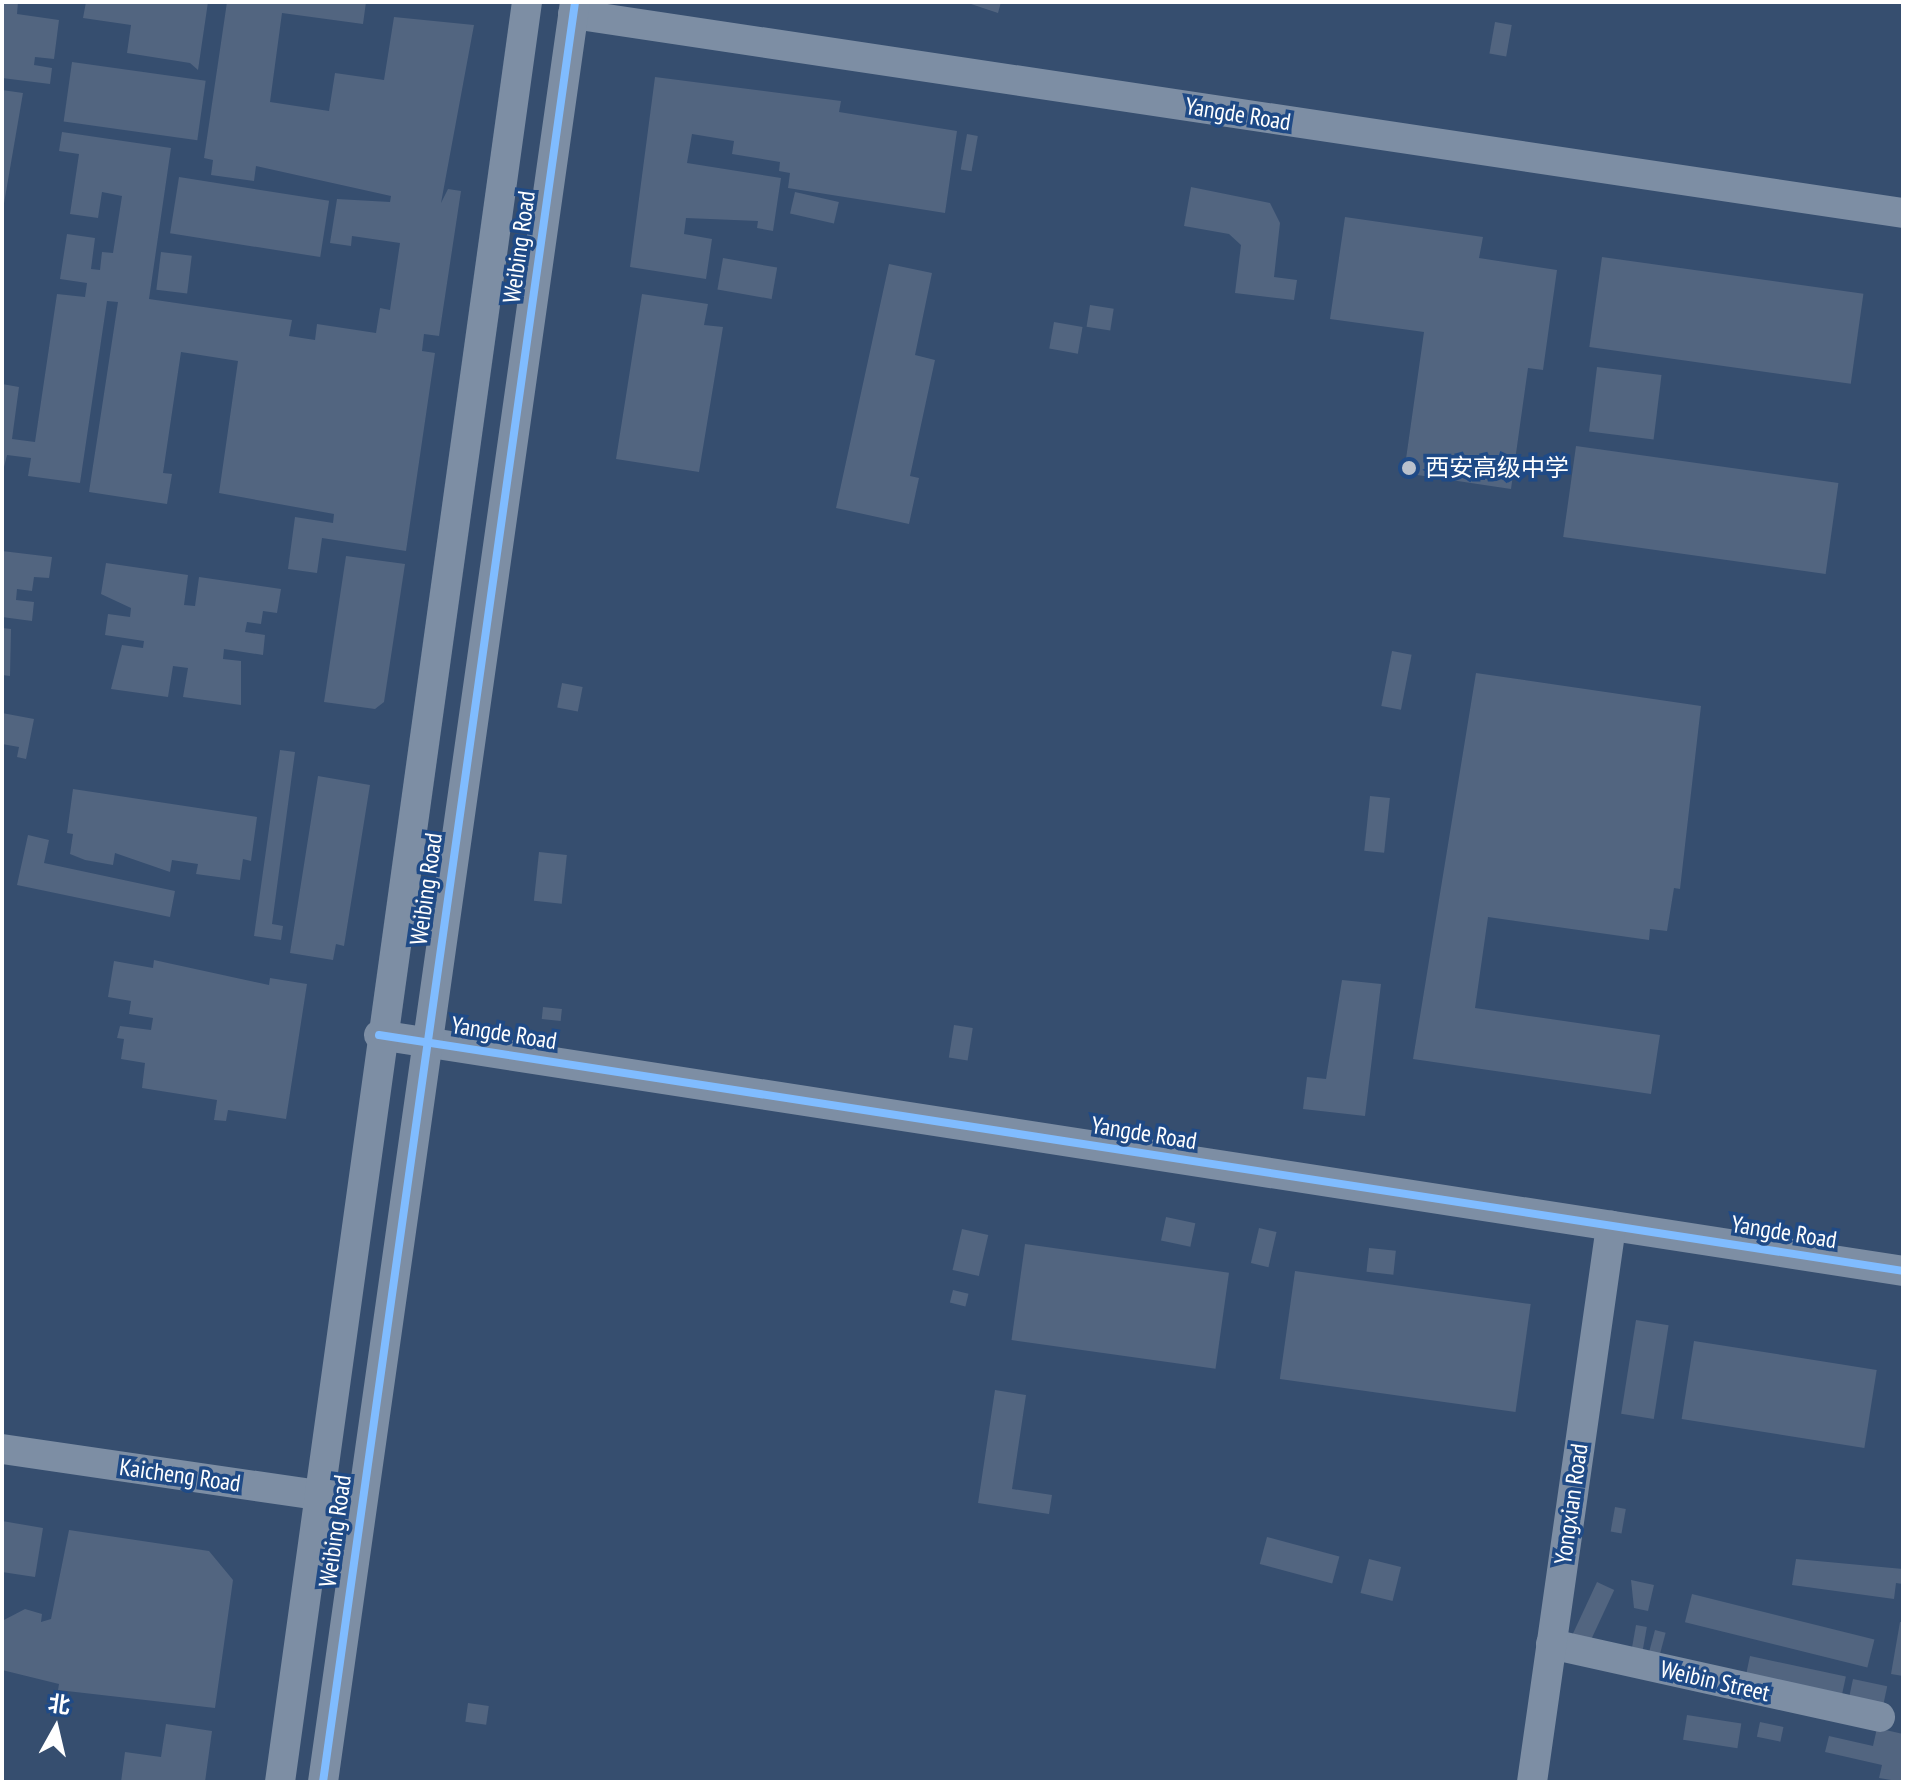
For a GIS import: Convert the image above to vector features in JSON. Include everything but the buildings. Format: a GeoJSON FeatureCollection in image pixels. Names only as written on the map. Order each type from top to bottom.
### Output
{"type":"FeatureCollection","features":[{"type":"Feature","properties":{"kind":"street","name":"Weibing Road"},"geometry":{"type":"LineString","coordinates":[[280,1782],[314,1494],[527,2]]}},
{"type":"Feature","properties":{"kind":"street","name":"Weibing Road"},"geometry":{"type":"LineString","coordinates":[[323,1782],[359,1500],[574,8]]}},
{"type":"Feature","properties":{"kind":"street","name":"Yangde Road"},"geometry":{"type":"LineString","coordinates":[[574,8],[1903,213]]}},
{"type":"Feature","properties":{"kind":"street","name":"Yangde Road"},"geometry":{"type":"LineString","coordinates":[[379,1035],[1903,1271]]}},
{"type":"Feature","properties":{"kind":"street","name":"Yongxian Road"},"geometry":{"type":"LineString","coordinates":[[1532,1782],[1611,1226]]}},
{"type":"Feature","properties":{"kind":"street","name":"Kaicheng Road"},"geometry":{"type":"LineString","coordinates":[[2,1449],[359,1500]]}},
{"type":"Feature","properties":{"kind":"street","name":"Weibin Street"},"geometry":{"type":"LineString","coordinates":[[1551,1644],[1880,1717]]}},
{"type":"Feature","properties":{"kind":"cycle path"},"geometry":{"type":"LineString","coordinates":[[323,1782],[575,2]]}},
{"type":"Feature","properties":{"kind":"cycle path"},"geometry":{"type":"LineString","coordinates":[[379,1035],[1903,1271]]}},
{"type":"Feature","properties":{"kind":"place","name":"西安高级中学"},"geometry":{"type":"Point","coordinates":[1409,468]}}]}
